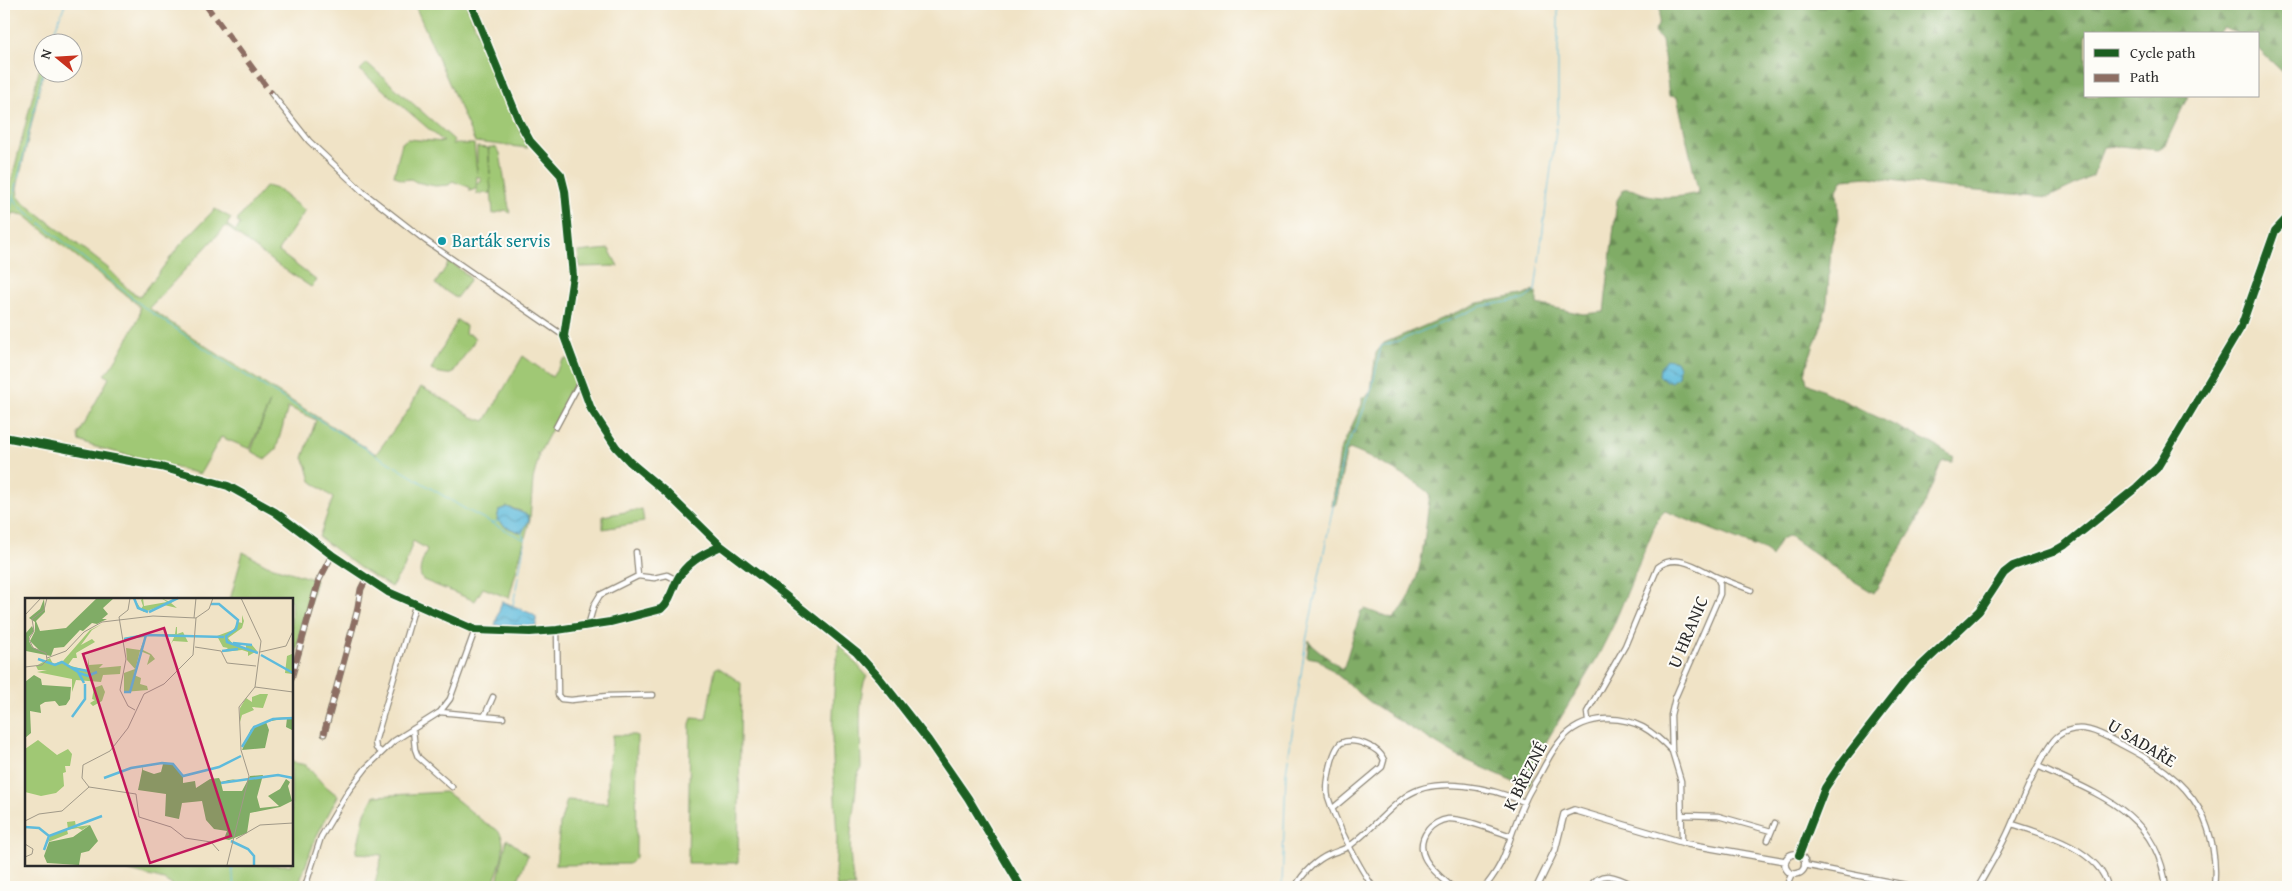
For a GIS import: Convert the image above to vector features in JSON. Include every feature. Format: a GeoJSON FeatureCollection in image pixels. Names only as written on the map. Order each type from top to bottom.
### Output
{"type":"FeatureCollection","features":[{"type":"Feature","properties":{"kind":"street"},"geometry":{"type":"LineString","coordinates":[[471,4],[519,121],[530,141],[561,175],[573,276],[564,336],[591,409],[616,446],[721,546],[857,653],[881,680],[928,740],[968,798],[1021,887]]}},
{"type":"Feature","properties":{"kind":"street"},"geometry":{"type":"LineString","coordinates":[[271,93],[309,141],[356,185],[391,214],[481,280],[527,309],[564,336]]}},
{"type":"Feature","properties":{"kind":"street"},"geometry":{"type":"LineString","coordinates":[[1799,855],[1825,788],[1836,771],[1906,680],[1979,611],[2004,573],[2013,566],[2053,552],[2065,545],[2137,487],[2157,468],[2241,327],[2272,237],[2280,224],[2288,216]]}},
{"type":"Feature","properties":{"kind":"street"},"geometry":{"type":"LineString","coordinates":[[556,427],[580,382]]}},
{"type":"Feature","properties":{"kind":"street"},"geometry":{"type":"LineString","coordinates":[[4,437],[26,439],[161,467],[228,486],[275,512],[332,556],[366,579],[415,606],[475,630],[530,632],[557,630],[588,626],[661,609],[670,597],[677,580],[698,557],[721,546]]}},
{"type":"Feature","properties":{"kind":"street"},"geometry":{"type":"LineString","coordinates":[[636,552],[638,576]]}},
{"type":"Feature","properties":{"kind":"street"},"geometry":{"type":"LineString","coordinates":[[292,675],[318,580],[332,556]]}},
{"type":"Feature","properties":{"kind":"street","name":"U HRANIC"},"geometry":{"type":"LineString","coordinates":[[1588,721],[1587,712],[1625,646],[1658,567],[1667,560],[1678,560],[1717,576],[1720,584],[1720,594],[1673,706],[1672,750],[1681,781],[1682,841]]}},
{"type":"Feature","properties":{"kind":"street"},"geometry":{"type":"LineString","coordinates":[[588,626],[594,605],[600,595],[638,576],[654,578],[667,575],[677,580]]}},
{"type":"Feature","properties":{"kind":"street"},"geometry":{"type":"LineString","coordinates":[[1717,576],[1751,590]]}},
{"type":"Feature","properties":{"kind":"street"},"geometry":{"type":"LineString","coordinates":[[324,734],[357,612],[361,589],[366,579]]}},
{"type":"Feature","properties":{"kind":"street"},"geometry":{"type":"LineString","coordinates":[[381,752],[376,748],[375,742],[415,606]]}},
{"type":"Feature","properties":{"kind":"street"},"geometry":{"type":"LineString","coordinates":[[305,887],[321,837],[349,790],[381,752],[394,741],[440,712],[450,699],[475,630]]}},
{"type":"Feature","properties":{"kind":"street"},"geometry":{"type":"LineString","coordinates":[[557,630],[558,696],[561,699],[653,695]]}},
{"type":"Feature","properties":{"kind":"street"},"geometry":{"type":"LineString","coordinates":[[485,715],[493,697]]}},
{"type":"Feature","properties":{"kind":"street"},"geometry":{"type":"LineString","coordinates":[[440,712],[502,718]]}},
{"type":"Feature","properties":{"kind":"street","name":"K BŘEZNÉ"},"geometry":{"type":"LineString","coordinates":[[1485,887],[1502,860],[1524,802],[1557,743],[1574,728],[1588,721],[1616,718],[1630,720],[1656,735],[1672,750]]}},
{"type":"Feature","properties":{"kind":"street"},"geometry":{"type":"LineString","coordinates":[[413,729],[415,749],[418,757],[452,788]]}},
{"type":"Feature","properties":{"kind":"street","name":"U SADAŘE"},"geometry":{"type":"LineString","coordinates":[[1978,887],[2012,824],[2019,804],[2040,767],[2049,746],[2058,736],[2070,730],[2081,729],[2098,732],[2165,769],[2190,795],[2199,809],[2208,830],[2215,867],[2214,887]]}},
{"type":"Feature","properties":{"kind":"street"},"geometry":{"type":"LineString","coordinates":[[1333,808],[1382,767],[1384,760],[1378,753],[1354,740],[1345,741],[1338,745],[1334,753],[1328,792],[1333,808],[1350,846],[1373,887]]}},
{"type":"Feature","properties":{"kind":"street"},"geometry":{"type":"LineString","coordinates":[[2040,767],[2111,801],[2138,822],[2151,840],[2164,871],[2166,887]]}},
{"type":"Feature","properties":{"kind":"street"},"geometry":{"type":"LineString","coordinates":[[1295,887],[1304,873],[1316,862],[1350,846],[1408,795],[1431,786],[1445,784],[1499,792],[1524,802]]}},
{"type":"Feature","properties":{"kind":"street"},"geometry":{"type":"LineString","coordinates":[[1537,887],[1556,850],[1564,814],[1568,811],[1583,812],[1682,841],[1785,861]]}},
{"type":"Feature","properties":{"kind":"street"},"geometry":{"type":"LineString","coordinates":[[1683,814],[1718,816],[1771,832]]}},
{"type":"Feature","properties":{"kind":"street"},"geometry":{"type":"LineString","coordinates":[[1452,887],[1428,866],[1423,856],[1424,837],[1432,826],[1443,820],[1454,820],[1511,836]]}},
{"type":"Feature","properties":{"kind":"street"},"geometry":{"type":"LineString","coordinates":[[1768,840],[1775,823]]}},
{"type":"Feature","properties":{"kind":"street"},"geometry":{"type":"LineString","coordinates":[[2012,824],[2041,833],[2072,848],[2101,870],[2106,878],[2108,887]]}},
{"type":"Feature","properties":{"kind":"street"},"geometry":{"type":"LineString","coordinates":[[1790,855],[1799,855],[1804,859],[1804,866],[1801,871],[1792,873],[1786,869],[1785,861],[1790,855]]}},
{"type":"Feature","properties":{"kind":"street"},"geometry":{"type":"LineString","coordinates":[[1804,866],[1916,887]]}},
{"type":"Feature","properties":{"kind":"street"},"geometry":{"type":"LineString","coordinates":[[1786,887],[1792,873]]}},
{"type":"Feature","properties":{"kind":"street"},"geometry":{"type":"LineString","coordinates":[[1590,887],[1596,880],[1609,875],[1617,876],[1637,887]]}},
{"type":"Feature","properties":{"kind":"green space"},"geometry":{"type":"Polygon","coordinates":[[[420,4],[466,4],[528,148],[475,142],[416,8],[420,4]]]}},
{"type":"Feature","properties":{"kind":"green space"},"geometry":{"type":"Polygon","coordinates":[[[1661,4],[2288,4],[2288,77],[2260,51],[2260,32],[2234,32],[2223,28],[2219,32],[2084,32],[2084,98],[2187,98],[2165,145],[2157,150],[2121,146],[2103,147],[2093,176],[2049,197],[1965,190],[1869,177],[1843,179],[1837,190],[1839,218],[1831,246],[1827,303],[1822,324],[1808,361],[1805,374],[1807,383],[1933,444],[1954,457],[1952,462],[1944,461],[1941,463],[1917,522],[1874,593],[1847,577],[1791,537],[1787,536],[1781,539],[1771,557],[1766,551],[1665,511],[1658,518],[1614,624],[1598,656],[1537,757],[1530,785],[1520,784],[1457,756],[1370,702],[1318,659],[1307,657],[1309,640],[1312,645],[1343,670],[1361,611],[1365,609],[1392,619],[1403,608],[1417,578],[1424,543],[1430,494],[1392,469],[1349,449],[1346,454],[1336,504],[1332,506],[1340,451],[1362,404],[1362,397],[1367,396],[1371,391],[1376,353],[1384,343],[1478,303],[1528,294],[1532,290],[1537,293],[1537,304],[1583,314],[1604,312],[1617,200],[1624,189],[1660,197],[1697,193],[1698,190],[1677,97],[1669,96],[1662,40],[1654,33],[1659,23],[1661,4]]]}},
{"type":"Feature","properties":{"kind":"green space"},"geometry":{"type":"Polygon","coordinates":[[[367,63],[454,140],[452,144],[474,144],[477,173],[477,147],[488,148],[490,175],[489,147],[497,148],[500,153],[510,214],[506,210],[493,214],[490,178],[491,193],[477,194],[477,184],[481,182],[481,178],[477,176],[476,189],[470,191],[469,187],[452,181],[449,185],[435,186],[411,179],[402,180],[394,175],[402,143],[407,139],[444,142],[360,70],[367,63]]]}},
{"type":"Feature","properties":{"kind":"green space"},"geometry":{"type":"Polygon","coordinates":[[[36,82],[41,82],[17,188],[18,196],[108,268],[130,291],[140,297],[181,244],[215,209],[231,218],[227,225],[236,231],[240,224],[237,222],[238,219],[266,186],[277,189],[305,211],[278,251],[317,281],[311,287],[272,261],[226,226],[149,308],[225,359],[376,454],[409,409],[421,387],[472,417],[485,421],[523,356],[552,377],[564,359],[569,359],[577,380],[539,454],[536,453],[539,456],[533,479],[530,519],[509,598],[483,588],[475,601],[423,580],[420,569],[427,549],[413,541],[404,568],[391,587],[360,568],[319,537],[333,498],[311,481],[303,458],[316,420],[288,407],[276,450],[266,459],[251,451],[270,402],[250,449],[221,437],[200,474],[79,441],[78,434],[109,378],[104,374],[112,365],[139,317],[140,308],[24,215],[13,213],[4,234],[4,210],[36,82]],[[507,507],[499,510],[497,520],[506,527],[522,533],[521,511],[507,507]]]}},
{"type":"Feature","properties":{"kind":"green space"},"geometry":{"type":"Polygon","coordinates":[[[609,249],[618,266],[580,267],[578,252],[609,249]]]}},
{"type":"Feature","properties":{"kind":"green space"},"geometry":{"type":"Polygon","coordinates":[[[450,261],[470,280],[456,298],[435,284],[450,261]]]}},
{"type":"Feature","properties":{"kind":"green space"},"geometry":{"type":"Polygon","coordinates":[[[457,320],[466,326],[465,334],[475,338],[473,343],[452,374],[431,370],[451,333],[457,320]]]}},
{"type":"Feature","properties":{"kind":"green space"},"geometry":{"type":"Polygon","coordinates":[[[642,509],[644,522],[603,529],[603,516],[642,509]]]}},
{"type":"Feature","properties":{"kind":"green space"},"geometry":{"type":"Polygon","coordinates":[[[243,552],[267,565],[316,580],[292,667],[292,598],[231,598],[243,552]]]}},
{"type":"Feature","properties":{"kind":"green space"},"geometry":{"type":"Polygon","coordinates":[[[839,644],[867,676],[862,693],[860,720],[861,768],[857,777],[850,845],[855,887],[837,887],[835,873],[837,840],[832,738],[835,669],[839,644]]]}},
{"type":"Feature","properties":{"kind":"green space"},"geometry":{"type":"Polygon","coordinates":[[[718,667],[741,683],[738,863],[688,863],[690,724],[692,718],[706,719],[715,669],[718,667]]]}},
{"type":"Feature","properties":{"kind":"green space"},"geometry":{"type":"Polygon","coordinates":[[[613,735],[637,736],[636,857],[629,864],[556,865],[560,824],[567,800],[608,803],[608,771],[613,735]]]}},
{"type":"Feature","properties":{"kind":"green space"},"geometry":{"type":"Polygon","coordinates":[[[292,762],[306,765],[322,783],[338,796],[315,839],[298,887],[175,887],[164,880],[112,866],[292,866],[292,762]]]}},
{"type":"Feature","properties":{"kind":"green space"},"geometry":{"type":"Polygon","coordinates":[[[445,792],[501,834],[503,841],[502,857],[492,887],[374,887],[382,855],[356,853],[365,813],[374,796],[445,792]]]}},
{"type":"Feature","properties":{"kind":"green space"},"geometry":{"type":"Polygon","coordinates":[[[507,839],[528,855],[516,885],[519,887],[496,887],[507,839]]]}},
{"type":"Feature","properties":{"kind":"water"},"geometry":{"type":"Polygon","coordinates":[[[1667,359],[1676,361],[1679,367],[1678,377],[1672,382],[1665,381],[1659,375],[1660,368],[1667,359]]]}},
{"type":"Feature","properties":{"kind":"water"},"geometry":{"type":"Polygon","coordinates":[[[507,507],[528,515],[529,520],[522,533],[506,527],[497,520],[499,510],[507,507]]]}},
{"type":"Feature","properties":{"kind":"water"},"geometry":{"type":"Polygon","coordinates":[[[502,601],[532,614],[536,617],[536,626],[495,625],[502,601]]]}},
{"type":"Feature","properties":{"kind":"waterway"},"geometry":{"type":"LineString","coordinates":[[54,32],[65,4]]}},
{"type":"Feature","properties":{"kind":"waterway"},"geometry":{"type":"LineString","coordinates":[[1282,887],[1286,773],[1306,641],[1344,452],[1372,388],[1381,346],[1401,340],[1482,306],[1525,299],[1535,291],[1558,115],[1558,4]]}},
{"type":"Feature","properties":{"kind":"waterway"},"geometry":{"type":"LineString","coordinates":[[41,82],[14,196],[18,205],[145,308],[232,367],[465,509],[525,540],[513,605]]}},
{"type":"Feature","properties":{"kind":"waterway"},"geometry":{"type":"LineString","coordinates":[[4,237],[13,198]]}},
{"type":"Feature","properties":{"kind":"waterway"},"geometry":{"type":"LineString","coordinates":[[491,523],[499,521]]}},
{"type":"Feature","properties":{"kind":"waterway"},"geometry":{"type":"LineString","coordinates":[[521,532],[525,540]]}},
{"type":"Feature","properties":{"kind":"waterway"},"geometry":{"type":"LineString","coordinates":[[232,866],[234,887]]}},
{"type":"Feature","properties":{"kind":"marked path"},"geometry":{"type":"LineString","coordinates":[[205,4],[271,93]]}},
{"type":"Feature","properties":{"kind":"marked path"},"geometry":{"type":"LineString","coordinates":[[292,675],[319,580],[332,555]]}},
{"type":"Feature","properties":{"kind":"marked path"},"geometry":{"type":"LineString","coordinates":[[324,734],[357,612],[361,589],[366,579]]}},
{"type":"Feature","properties":{"kind":"cycle path"},"geometry":{"type":"LineString","coordinates":[[471,4],[519,121],[530,141],[561,175],[565,191],[573,276],[564,336],[591,409],[616,447],[630,462],[667,493],[721,546],[857,653],[881,680],[928,740],[968,798],[1021,887]]}},
{"type":"Feature","properties":{"kind":"cycle path"},"geometry":{"type":"LineString","coordinates":[[1799,855],[1825,788],[1843,761],[1906,680],[1979,611],[2004,573],[2013,566],[2053,552],[2065,545],[2137,487],[2157,468],[2241,327],[2275,231],[2288,217]]}},
{"type":"Feature","properties":{"kind":"cycle path"},"geometry":{"type":"LineString","coordinates":[[4,437],[161,467],[228,486],[275,512],[332,555],[388,592],[475,630],[530,632],[557,630],[610,622],[661,609],[668,600],[684,569],[701,556],[721,546]]}},
{"type":"Feature","properties":{"kind":"place","name":"Barták servis"},"geometry":{"type":"Point","coordinates":[442,241]}}]}
